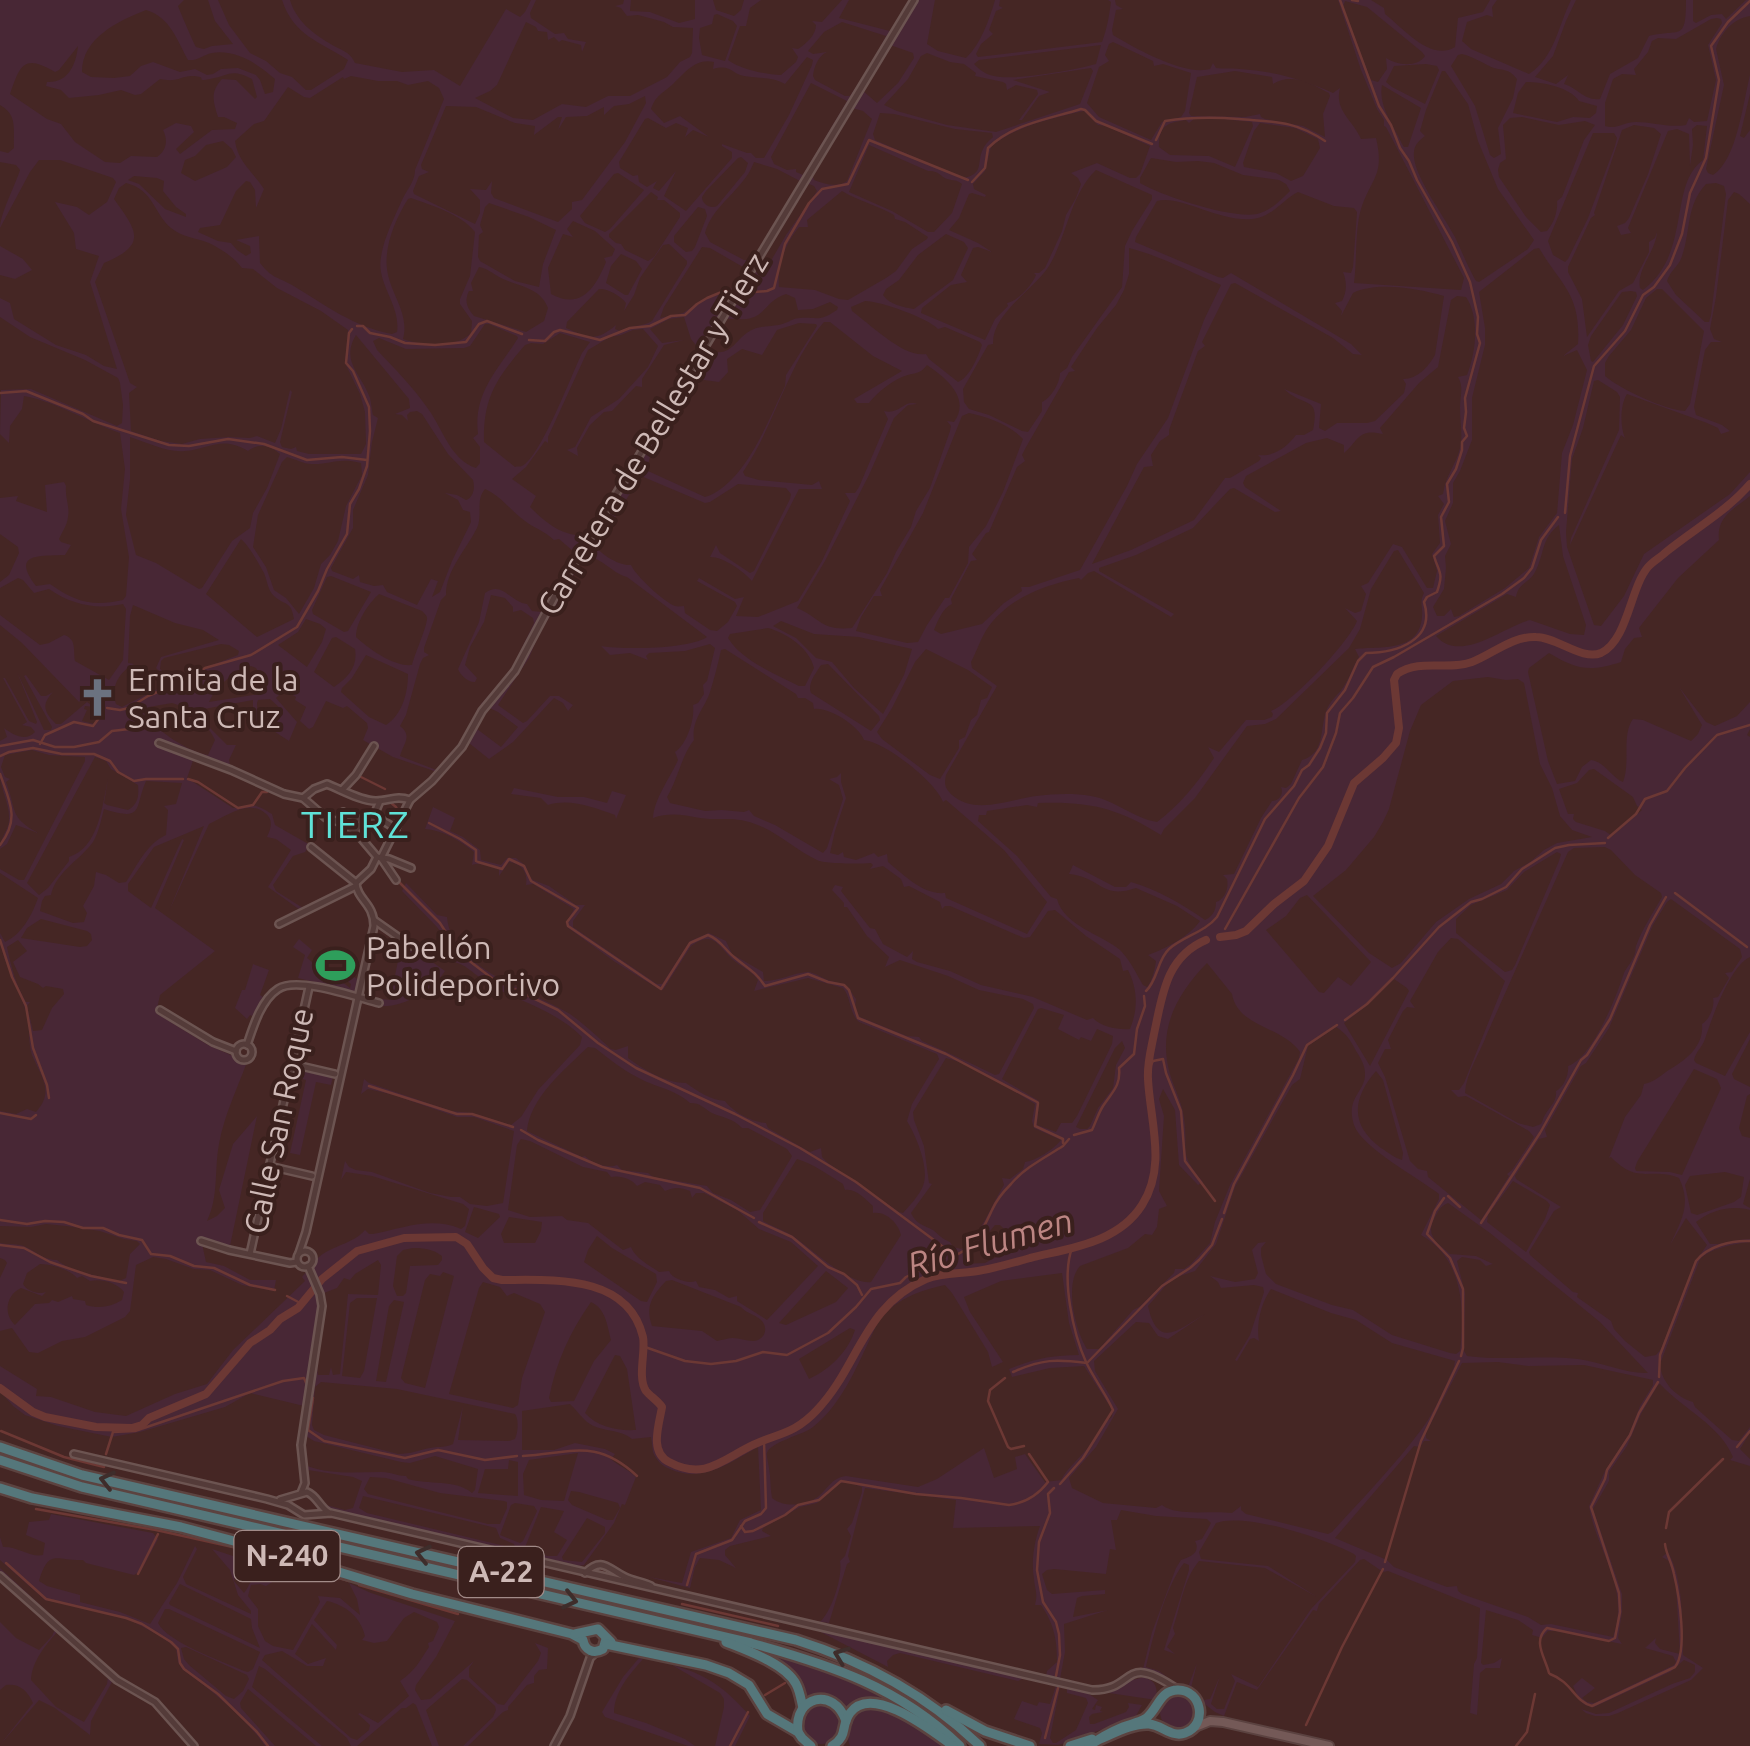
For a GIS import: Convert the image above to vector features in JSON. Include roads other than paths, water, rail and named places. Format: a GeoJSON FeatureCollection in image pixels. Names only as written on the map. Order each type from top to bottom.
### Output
{"type":"FeatureCollection","features":[{"type":"Feature","properties":{"kind":"highway","name":"A-22"},"geometry":{"type":"LineString","coordinates":[[0,1446],[82,1475],[796,1640],[876,1670],[925,1701],[980,1746]]}},
{"type":"Feature","properties":{"kind":"highway","name":"A-22"},"geometry":{"type":"LineString","coordinates":[[0,1460],[82,1487],[751,1643],[837,1668],[901,1700],[960,1746]]}},
{"type":"Feature","properties":{"kind":"highway","name":"N-240"},"geometry":{"type":"LineString","coordinates":[[0,1488],[256,1547],[412,1594],[572,1634],[596,1645],[706,1666],[748,1685],[768,1714],[798,1732],[812,1746]]}},
{"type":"Feature","properties":{"kind":"highway"},"geometry":{"type":"LineString","coordinates":[[603,1608],[727,1642],[756,1654],[793,1678],[798,1687],[798,1732]]}},
{"type":"Feature","properties":{"kind":"highway"},"geometry":{"type":"LineString","coordinates":[[876,1670],[984,1731],[1030,1746]]}},
{"type":"Feature","properties":{"kind":"highway"},"geometry":{"type":"LineString","coordinates":[[1070,1746],[1146,1721],[1166,1693],[1178,1690],[1190,1694],[1198,1703],[1200,1713],[1195,1727],[1180,1734],[1146,1721]]}},
{"type":"Feature","properties":{"kind":"highway"},"geometry":{"type":"LineString","coordinates":[[779,1720],[801,1712],[814,1700],[828,1700],[840,1707],[846,1720]]}},
{"type":"Feature","properties":{"kind":"highway"},"geometry":{"type":"LineString","coordinates":[[837,1744],[856,1707],[879,1704],[953,1746]]}},
{"type":"Feature","properties":{"kind":"highway"},"geometry":{"type":"LineString","coordinates":[[1156,1709],[1160,1726]]}},
{"type":"Feature","properties":{"kind":"highway"},"geometry":{"type":"LineString","coordinates":[[1094,1744],[1119,1730]]}},
{"type":"Feature","properties":{"kind":"main road"},"geometry":{"type":"LineString","coordinates":[[1198,1703],[1211,1718],[1223,1722],[1329,1746]]}},
{"type":"Feature","properties":{"kind":"main road"},"geometry":{"type":"LineString","coordinates":[[1195,1727],[1204,1722],[1223,1722]]}},
{"type":"Feature","properties":{"kind":"street","name":"Carretera de Bellestar y Tierz"},"geometry":{"type":"LineString","coordinates":[[356,885],[379,858],[410,800],[454,756],[486,706],[515,671],[556,592],[914,0]]}},
{"type":"Feature","properties":{"kind":"street"},"geometry":{"type":"LineString","coordinates":[[159,742],[243,774],[266,787],[303,798],[322,815],[355,831],[396,880]]}},
{"type":"Feature","properties":{"kind":"street"},"geometry":{"type":"LineString","coordinates":[[342,790],[374,746]]}},
{"type":"Feature","properties":{"kind":"street"},"geometry":{"type":"LineString","coordinates":[[303,798],[327,784],[372,801],[397,796],[410,800]]}},
{"type":"Feature","properties":{"kind":"street"},"geometry":{"type":"LineString","coordinates":[[337,822],[344,812],[371,822],[380,801]]}},
{"type":"Feature","properties":{"kind":"street"},"geometry":{"type":"LineString","coordinates":[[374,815],[396,829]]}},
{"type":"Feature","properties":{"kind":"street"},"geometry":{"type":"LineString","coordinates":[[355,831],[363,821]]}},
{"type":"Feature","properties":{"kind":"street"},"geometry":{"type":"LineString","coordinates":[[297,1262],[374,920],[370,905],[356,885],[311,847]]}},
{"type":"Feature","properties":{"kind":"street"},"geometry":{"type":"LineString","coordinates":[[379,858],[389,858],[410,868]]}},
{"type":"Feature","properties":{"kind":"street"},"geometry":{"type":"LineString","coordinates":[[278,924],[356,885]]}},
{"type":"Feature","properties":{"kind":"street"},"geometry":{"type":"LineString","coordinates":[[374,920],[410,946]]}},
{"type":"Feature","properties":{"kind":"street"},"geometry":{"type":"LineString","coordinates":[[247,1044],[274,991],[293,984],[379,1003]]}},
{"type":"Feature","properties":{"kind":"street","name":"Calle San Roque"},"geometry":{"type":"LineString","coordinates":[[250,1254],[309,987]]}},
{"type":"Feature","properties":{"kind":"street"},"geometry":{"type":"LineString","coordinates":[[160,1010],[212,1042],[236,1051],[241,1059],[249,1058],[252,1050],[247,1044]]}},
{"type":"Feature","properties":{"kind":"street"},"geometry":{"type":"LineString","coordinates":[[236,1051],[247,1044]]}},
{"type":"Feature","properties":{"kind":"street"},"geometry":{"type":"LineString","coordinates":[[292,1064],[334,1074]]}},
{"type":"Feature","properties":{"kind":"street"},"geometry":{"type":"LineString","coordinates":[[270,1166],[312,1176]]}},
{"type":"Feature","properties":{"kind":"street"},"geometry":{"type":"LineString","coordinates":[[299,1494],[305,1482],[301,1445],[322,1306],[309,1268],[313,1258],[306,1232]]}},
{"type":"Feature","properties":{"kind":"street"},"geometry":{"type":"LineString","coordinates":[[202,1241],[309,1268]]}},
{"type":"Feature","properties":{"kind":"street"},"geometry":{"type":"LineString","coordinates":[[299,1253],[310,1252]]}},
{"type":"Feature","properties":{"kind":"street","name":"N-240"},"geometry":{"type":"LineString","coordinates":[[74,1454],[267,1498],[284,1500],[308,1492],[331,1514]]}},
{"type":"Feature","properties":{"kind":"street"},"geometry":{"type":"LineString","coordinates":[[303,1470],[313,1495]]}},
{"type":"Feature","properties":{"kind":"street","name":"N-240"},"geometry":{"type":"LineString","coordinates":[[296,1510],[294,1504],[299,1494]]}},
{"type":"Feature","properties":{"kind":"street","name":"N-240"},"geometry":{"type":"LineString","coordinates":[[267,1498],[300,1514],[331,1514],[1092,1690],[1110,1688],[1134,1673],[1156,1675]]}},
{"type":"Feature","properties":{"kind":"street","name":"N-240"},"geometry":{"type":"LineString","coordinates":[[311,1514],[317,1502]]}},
{"type":"Feature","properties":{"kind":"street"},"geometry":{"type":"LineString","coordinates":[[585,1574],[591,1567],[603,1565],[663,1591]]}},
{"type":"Feature","properties":{"kind":"street"},"geometry":{"type":"LineString","coordinates":[[0,1576],[117,1680],[156,1702],[194,1746]]}},
{"type":"Feature","properties":{"kind":"street"},"geometry":{"type":"LineString","coordinates":[[554,1746],[576,1702],[596,1645]]}},
{"type":"Feature","properties":{"kind":"street"},"geometry":{"type":"LineString","coordinates":[[1156,1675],[1178,1690]]}},
{"type":"Feature","properties":{"kind":"street"},"geometry":{"type":"LineString","coordinates":[[1156,1675],[1161,1698]]}},
{"type":"Feature","properties":{"kind":"waterway"},"geometry":{"type":"LineString","coordinates":[[1146,991],[1169,949],[1217,917],[1265,819],[1320,748],[1327,713],[1345,690],[1358,661],[1366,653],[1401,647],[1419,635],[1426,615],[1424,602],[1437,592],[1440,580],[1434,556],[1444,546],[1441,517],[1449,502],[1447,484],[1467,436],[1465,398],[1480,343],[1478,317],[1470,282],[1379,106],[1340,0]]}},
{"type":"Feature","properties":{"kind":"waterway"},"geometry":{"type":"LineString","coordinates":[[1352,0],[1358,1]]}},
{"type":"Feature","properties":{"kind":"waterway"},"geometry":{"type":"LineString","coordinates":[[1565,513],[1570,456],[1594,366],[1625,331],[1643,295],[1670,265],[1682,234],[1690,193],[1706,158],[1719,80],[1711,46],[1750,1]]}},
{"type":"Feature","properties":{"kind":"waterway"},"geometry":{"type":"LineString","coordinates":[[972,182],[985,168],[988,148],[1008,133],[1081,109],[1096,121],[1152,144]]}},
{"type":"Feature","properties":{"kind":"waterway"},"geometry":{"type":"LineString","coordinates":[[1156,140],[1165,121],[1211,118],[1283,123],[1325,141]]}},
{"type":"Feature","properties":{"kind":"waterway"},"geometry":{"type":"LineString","coordinates":[[741,293],[774,288],[785,244],[809,203],[822,189],[848,184],[869,140],[968,180]]}},
{"type":"Feature","properties":{"kind":"waterway"},"geometry":{"type":"LineString","coordinates":[[529,340],[545,341],[560,330],[600,340],[630,328],[685,315],[707,298],[733,291]]}},
{"type":"Feature","properties":{"kind":"waterway"},"geometry":{"type":"LineString","coordinates":[[357,326],[405,343],[435,345],[466,342],[479,324],[487,321],[522,334]]}},
{"type":"Feature","properties":{"kind":"waterway"},"geometry":{"type":"LineString","coordinates":[[107,708],[129,708],[205,668],[251,655],[297,627],[347,534],[350,504],[367,466],[369,407],[346,363],[352,329]]}},
{"type":"Feature","properties":{"kind":"waterway"},"geometry":{"type":"LineString","coordinates":[[0,393],[26,391],[93,421],[169,445],[189,446],[228,439],[264,444],[307,460],[367,460]]}},
{"type":"Feature","properties":{"kind":"waterway","name":"Río Flumen"},"geometry":{"type":"LineString","coordinates":[[1220,937],[1246,931],[1304,881],[1328,846],[1354,783],[1396,743],[1397,674],[1415,667],[1472,662],[1527,637],[1544,638],[1586,654],[1601,653],[1617,637],[1648,567],[1750,484]]}},
{"type":"Feature","properties":{"kind":"waterway"},"geometry":{"type":"LineString","coordinates":[[1225,929],[1299,798],[1323,767],[1340,713],[1373,667],[1524,578],[1532,568],[1541,540],[1558,517]]}},
{"type":"Feature","properties":{"kind":"waterway"},"geometry":{"type":"LineString","coordinates":[[40,744],[45,735],[74,722],[93,726],[102,714]]}},
{"type":"Feature","properties":{"kind":"waterway"},"geometry":{"type":"LineString","coordinates":[[1608,838],[1636,814],[1645,799],[1667,791],[1717,735],[1750,725]]}},
{"type":"Feature","properties":{"kind":"waterway"},"geometry":{"type":"LineString","coordinates":[[0,746],[33,740],[55,747],[74,747],[99,742],[112,731],[129,729]]}},
{"type":"Feature","properties":{"kind":"waterway"},"geometry":{"type":"LineString","coordinates":[[0,756],[33,748],[62,754],[94,754],[110,761],[118,772],[134,781],[183,779]]}},
{"type":"Feature","properties":{"kind":"waterway"},"geometry":{"type":"LineString","coordinates":[[0,774],[11,818],[0,845]]}},
{"type":"Feature","properties":{"kind":"waterway"},"geometry":{"type":"LineString","coordinates":[[359,776],[385,789]]}},
{"type":"Feature","properties":{"kind":"waterway"},"geometry":{"type":"LineString","coordinates":[[188,779],[238,808],[253,805],[262,792],[267,792]]}},
{"type":"Feature","properties":{"kind":"waterway"},"geometry":{"type":"LineString","coordinates":[[390,802],[399,813]]}},
{"type":"Feature","properties":{"kind":"waterway"},"geometry":{"type":"LineString","coordinates":[[429,823],[476,850],[478,862],[502,869],[509,859],[524,866],[531,881],[578,908],[568,926],[661,989],[690,943],[708,935],[765,986],[808,974],[844,985],[858,1018],[946,1054],[1037,1102],[1035,1126],[1063,1139],[1063,1143]]}},
{"type":"Feature","properties":{"kind":"waterway"},"geometry":{"type":"LineString","coordinates":[[1345,1020],[1367,1004],[1439,927],[1471,902],[1506,887],[1522,869],[1555,848],[1605,843]]}},
{"type":"Feature","properties":{"kind":"waterway"},"geometry":{"type":"LineString","coordinates":[[398,881],[440,923],[459,953],[493,979],[558,1010],[636,1068],[800,1148],[856,1182],[952,1256],[972,1244],[1016,1178],[1069,1139]]}},
{"type":"Feature","properties":{"kind":"waterway"},"geometry":{"type":"LineString","coordinates":[[1675,893],[1747,947]]}},
{"type":"Feature","properties":{"kind":"waterway"},"geometry":{"type":"LineString","coordinates":[[1481,1223],[1610,1019],[1666,897]]}},
{"type":"Feature","properties":{"kind":"waterway"},"geometry":{"type":"LineString","coordinates":[[0,940],[26,1006],[33,1048],[49,1098]]}},
{"type":"Feature","properties":{"kind":"waterway","name":"Río Flumen"},"geometry":{"type":"LineString","coordinates":[[0,1388],[45,1417],[96,1427],[142,1425],[149,1418],[206,1394],[250,1343],[298,1308],[322,1279],[357,1251],[404,1238],[456,1237],[467,1244],[493,1278],[565,1281],[605,1291],[622,1302],[635,1316],[643,1337],[643,1385],[662,1407],[659,1452],[680,1467],[709,1468],[808,1419],[831,1393],[875,1321],[905,1291],[932,1277],[991,1268],[1077,1247],[1107,1236],[1132,1218],[1150,1190],[1154,1175],[1148,1067],[1163,993],[1182,957],[1206,940]]}},
{"type":"Feature","properties":{"kind":"waterway"},"geometry":{"type":"LineString","coordinates":[[1074,1135],[1092,1130],[1117,1084],[1119,1068],[1134,1054],[1144,996]]}},
{"type":"Feature","properties":{"kind":"waterway"},"geometry":{"type":"LineString","coordinates":[[1224,1213],[1234,1184],[1307,1045],[1337,1025]]}},
{"type":"Feature","properties":{"kind":"waterway"},"geometry":{"type":"LineString","coordinates":[[1147,1073],[1153,1061],[1163,1059],[1181,1111],[1185,1161],[1215,1201]]}},
{"type":"Feature","properties":{"kind":"waterway"},"geometry":{"type":"LineString","coordinates":[[369,1086],[513,1127]]}},
{"type":"Feature","properties":{"kind":"waterway"},"geometry":{"type":"LineString","coordinates":[[0,1113],[31,1119],[36,1115]]}},
{"type":"Feature","properties":{"kind":"waterway"},"geometry":{"type":"LineString","coordinates":[[521,1130],[602,1167],[700,1188],[754,1218]]}},
{"type":"Feature","properties":{"kind":"waterway"},"geometry":{"type":"LineString","coordinates":[[1448,1196],[1460,1207]]}},
{"type":"Feature","properties":{"kind":"waterway"},"geometry":{"type":"LineString","coordinates":[[1444,1198],[1427,1234],[1450,1258],[1463,1289],[1461,1356]]}},
{"type":"Feature","properties":{"kind":"waterway"},"geometry":{"type":"LineString","coordinates":[[1013,1372],[1049,1361],[1087,1363],[1162,1286],[1199,1260],[1212,1245],[1222,1219]]}},
{"type":"Feature","properties":{"kind":"waterway"},"geometry":{"type":"LineString","coordinates":[[0,1220],[103,1228],[142,1240],[151,1254],[214,1268],[250,1285],[275,1290]]}},
{"type":"Feature","properties":{"kind":"waterway"},"geometry":{"type":"LineString","coordinates":[[759,1222],[792,1237],[828,1267],[844,1274],[862,1295]]}},
{"type":"Feature","properties":{"kind":"waterway"},"geometry":{"type":"LineString","coordinates":[[1659,1377],[1660,1355],[1696,1261],[1721,1245],[1750,1241]]}},
{"type":"Feature","properties":{"kind":"waterway"},"geometry":{"type":"LineString","coordinates":[[0,1245],[24,1248],[50,1262],[126,1283]]}},
{"type":"Feature","properties":{"kind":"waterway"},"geometry":{"type":"LineString","coordinates":[[1060,1484],[1083,1458],[1113,1410],[1086,1362],[1073,1321],[1068,1290],[1072,1248]]}},
{"type":"Feature","properties":{"kind":"waterway"},"geometry":{"type":"LineString","coordinates":[[645,1347],[685,1361],[711,1364],[763,1352],[787,1355],[828,1333],[871,1289],[900,1283],[945,1258]]}},
{"type":"Feature","properties":{"kind":"waterway"},"geometry":{"type":"LineString","coordinates":[[287,1296],[302,1304]]}},
{"type":"Feature","properties":{"kind":"waterway"},"geometry":{"type":"LineString","coordinates":[[1385,1562],[1421,1441],[1459,1361]]}},
{"type":"Feature","properties":{"kind":"waterway"},"geometry":{"type":"LineString","coordinates":[[106,1454],[113,1432],[135,1431],[283,1381],[304,1378],[305,1397]]}},
{"type":"Feature","properties":{"kind":"waterway"},"geometry":{"type":"LineString","coordinates":[[1005,1378],[990,1390],[988,1401],[1008,1447],[1024,1446]]}},
{"type":"Feature","properties":{"kind":"waterway"},"geometry":{"type":"LineString","coordinates":[[1549,1673],[1540,1644],[1547,1628],[1609,1641],[1615,1638],[1619,1593],[1591,1507],[1607,1470],[1658,1382]]}},
{"type":"Feature","properties":{"kind":"waterway"},"geometry":{"type":"LineString","coordinates":[[313,1398],[308,1430],[324,1441],[405,1458],[438,1450],[485,1460],[517,1456]]}},
{"type":"Feature","properties":{"kind":"waterway"},"geometry":{"type":"LineString","coordinates":[[1,1431],[64,1457],[104,1464]]}},
{"type":"Feature","properties":{"kind":"waterway"},"geometry":{"type":"LineString","coordinates":[[1737,1447],[1750,1431]]}},
{"type":"Feature","properties":{"kind":"waterway"},"geometry":{"type":"LineString","coordinates":[[687,1585],[696,1554],[732,1540],[745,1521],[766,1508],[764,1441]]}},
{"type":"Feature","properties":{"kind":"waterway"},"geometry":{"type":"LineString","coordinates":[[523,1456],[596,1452],[609,1456],[637,1476]]}},
{"type":"Feature","properties":{"kind":"waterway"},"geometry":{"type":"LineString","coordinates":[[741,1526],[745,1532],[753,1531],[798,1505],[819,1500],[841,1481],[916,1494],[1015,1504],[1031,1498],[1048,1482],[1029,1454]]}},
{"type":"Feature","properties":{"kind":"waterway"},"geometry":{"type":"LineString","coordinates":[[1666,1528],[1669,1512],[1723,1459]]}},
{"type":"Feature","properties":{"kind":"waterway"},"geometry":{"type":"LineString","coordinates":[[1054,1488],[1048,1494],[1050,1513],[1039,1542],[1037,1570],[1043,1602],[1059,1634],[1056,1676]]}},
{"type":"Feature","properties":{"kind":"waterway"},"geometry":{"type":"LineString","coordinates":[[36,1509],[237,1548]]}},
{"type":"Feature","properties":{"kind":"waterway"},"geometry":{"type":"LineString","coordinates":[[138,1574],[158,1534]]}},
{"type":"Feature","properties":{"kind":"waterway"},"geometry":{"type":"LineString","coordinates":[[1550,1674],[1592,1706],[1675,1667],[1681,1649],[1681,1622],[1665,1544]]}},
{"type":"Feature","properties":{"kind":"waterway"},"geometry":{"type":"LineString","coordinates":[[242,1550],[349,1581]]}},
{"type":"Feature","properties":{"kind":"waterway"},"geometry":{"type":"LineString","coordinates":[[6,1563],[46,1599],[126,1618],[171,1642],[178,1649],[184,1669],[218,1694],[268,1746]]}},
{"type":"Feature","properties":{"kind":"waterway"},"geometry":{"type":"LineString","coordinates":[[1306,1725],[1383,1569]]}},
{"type":"Feature","properties":{"kind":"waterway"},"geometry":{"type":"LineString","coordinates":[[359,1585],[458,1614]]}},
{"type":"Feature","properties":{"kind":"waterway"},"geometry":{"type":"LineString","coordinates":[[682,1604],[778,1626]]}},
{"type":"Feature","properties":{"kind":"waterway"},"geometry":{"type":"LineString","coordinates":[[765,1695],[785,1683]]}},
{"type":"Feature","properties":{"kind":"waterway"},"geometry":{"type":"LineString","coordinates":[[1045,1738],[1058,1688]]}},
{"type":"Feature","properties":{"kind":"waterway"},"geometry":{"type":"LineString","coordinates":[[1516,1746],[1527,1732],[1535,1694]]}},
{"type":"Feature","properties":{"kind":"waterway"},"geometry":{"type":"LineString","coordinates":[[730,1746],[748,1712]]}},
{"type":"Feature","properties":{"kind":"place","name":"Ermita de la Santa Cruz"},"geometry":{"type":"Point","coordinates":[98,698]}},
{"type":"Feature","properties":{"kind":"place","name":"Pabellón Polideportivo"},"geometry":{"type":"Point","coordinates":[336,966]}},
{"type":"Feature","properties":{"kind":"district","name":"TIERZ"},"geometry":{"type":"Point","coordinates":[356,825]}}]}
